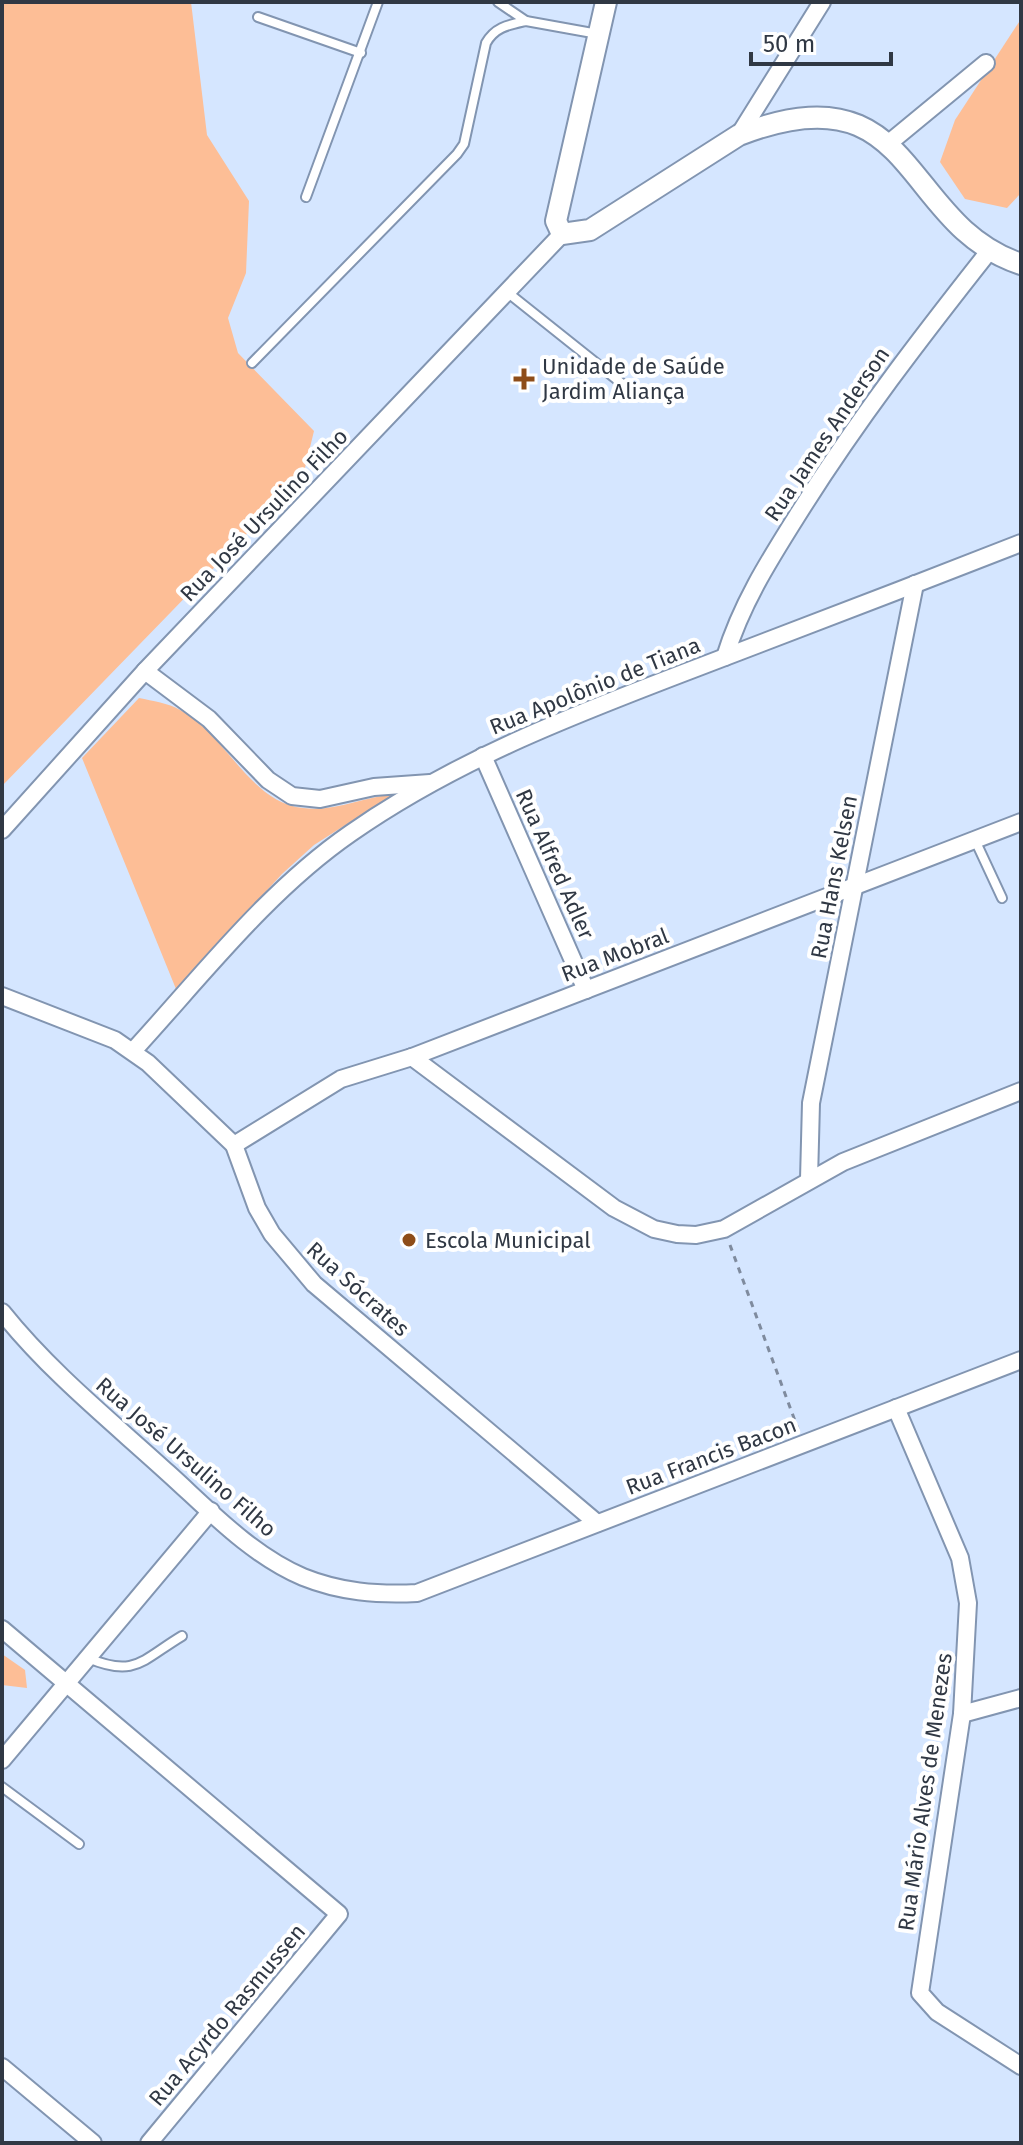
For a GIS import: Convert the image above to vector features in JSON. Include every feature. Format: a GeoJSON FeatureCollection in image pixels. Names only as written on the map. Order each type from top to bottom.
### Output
{"type":"FeatureCollection","features":[{"type":"Feature","properties":{"kind":"street"},"geometry":{"type":"LineString","coordinates":[[606,2],[556,221],[562,234],[590,230],[739,135],[763,125],[814,119],[857,125],[889,143],[955,220],[990,250],[1021,264]]}},
{"type":"Feature","properties":{"kind":"street"},"geometry":{"type":"LineString","coordinates":[[739,135],[822,2]]}},
{"type":"Feature","properties":{"kind":"street"},"geometry":{"type":"LineString","coordinates":[[889,143],[986,63]]}},
{"type":"Feature","properties":{"kind":"street","name":"Rua José Ursulino Filho"},"geometry":{"type":"LineString","coordinates":[[2,830],[145,671],[562,234]]}},
{"type":"Feature","properties":{"kind":"street","name":"Rua James Anderson"},"geometry":{"type":"LineString","coordinates":[[725,657],[744,604],[811,494],[900,365],[990,250]]}},
{"type":"Feature","properties":{"kind":"street","name":"Rua Apolônio de Tiana"},"geometry":{"type":"LineString","coordinates":[[133,1051],[257,916],[315,861],[350,833],[433,783],[568,717],[1021,543]]}},
{"type":"Feature","properties":{"kind":"street","name":"Rua Hans Kelsen"},"geometry":{"type":"LineString","coordinates":[[809,1179],[811,1103],[915,584]]}},
{"type":"Feature","properties":{"kind":"street"},"geometry":{"type":"LineString","coordinates":[[145,671],[209,719],[268,780],[292,796],[320,799],[393,785],[433,783]]}},
{"type":"Feature","properties":{"kind":"street","name":"Rua Alfred Adler"},"geometry":{"type":"LineString","coordinates":[[483,756],[586,990]]}},
{"type":"Feature","properties":{"kind":"street","name":"Rua Mobral"},"geometry":{"type":"LineString","coordinates":[[234,1145],[341,1079],[412,1057],[1021,822]]}},
{"type":"Feature","properties":{"kind":"street","name":"Rua Sócrates"},"geometry":{"type":"LineString","coordinates":[[2,996],[97,1032],[133,1051],[234,1145],[257,1208],[292,1262],[314,1284],[597,1523]]}},
{"type":"Feature","properties":{"kind":"street"},"geometry":{"type":"LineString","coordinates":[[412,1057],[632,1219],[677,1234],[696,1235],[724,1229],[809,1179],[878,1147],[1021,1091]]}},
{"type":"Feature","properties":{"kind":"street","name":"Rua José Ursulino Filho"},"geometry":{"type":"LineString","coordinates":[[2,1312],[64,1379],[259,1551],[302,1577],[356,1592],[417,1593]]}},
{"type":"Feature","properties":{"kind":"street","name":"Rua Francis Bacon"},"geometry":{"type":"LineString","coordinates":[[417,1593],[1021,1360]]}},
{"type":"Feature","properties":{"kind":"street","name":"Rua Mário Alves de Menezes"},"geometry":{"type":"LineString","coordinates":[[896,1408],[951,1533],[966,1581],[968,1633],[962,1714],[920,1993],[925,2003],[1021,2066]]}},
{"type":"Feature","properties":{"kind":"street"},"geometry":{"type":"LineString","coordinates":[[2,1760],[211,1511]]}},
{"type":"Feature","properties":{"kind":"street"},"geometry":{"type":"LineString","coordinates":[[2,1629],[67,1684]]}},
{"type":"Feature","properties":{"kind":"street","name":"Rua Acyrdo Rasmussen"},"geometry":{"type":"LineString","coordinates":[[67,1684],[339,1914],[149,2143]]}},
{"type":"Feature","properties":{"kind":"street"},"geometry":{"type":"LineString","coordinates":[[962,1714],[1021,1698]]}},
{"type":"Feature","properties":{"kind":"street"},"geometry":{"type":"LineString","coordinates":[[2,2067],[93,2143]]}},
{"type":"Feature","properties":{"kind":"lane"},"geometry":{"type":"LineString","coordinates":[[306,197],[378,2]]}},
{"type":"Feature","properties":{"kind":"lane"},"geometry":{"type":"LineString","coordinates":[[498,2],[526,21]]}},
{"type":"Feature","properties":{"kind":"lane"},"geometry":{"type":"LineString","coordinates":[[258,17],[361,53]]}},
{"type":"Feature","properties":{"kind":"lane"},"geometry":{"type":"LineString","coordinates":[[252,363],[457,154],[464,144],[486,43],[491,34],[503,26],[526,21],[600,34]]}},
{"type":"Feature","properties":{"kind":"lane"},"geometry":{"type":"LineString","coordinates":[[507,292],[630,390]]}},
{"type":"Feature","properties":{"kind":"lane"},"geometry":{"type":"LineString","coordinates":[[975,840],[1002,898]]}},
{"type":"Feature","properties":{"kind":"lane"},"geometry":{"type":"LineString","coordinates":[[88,1658],[113,1668],[126,1668],[182,1636]]}},
{"type":"Feature","properties":{"kind":"lane"},"geometry":{"type":"LineString","coordinates":[[2,1787],[79,1844]]}},
{"type":"Feature","properties":{"kind":"path"},"geometry":{"type":"LineString","coordinates":[[724,1229],[804,1444]]}},
{"type":"Feature","properties":{"kind":"shaded area"},"geometry":{"type":"Polygon","coordinates":[[[2,2],[191,2],[207,135],[249,201],[246,273],[228,318],[238,353],[314,431],[303,476],[2,786],[2,2]]]}},
{"type":"Feature","properties":{"kind":"shaded area"},"geometry":{"type":"Polygon","coordinates":[[[1021,19],[1021,193],[1007,208],[965,199],[940,162],[955,120],[1021,19]]]}},
{"type":"Feature","properties":{"kind":"shaded area"},"geometry":{"type":"Polygon","coordinates":[[[139,698],[180,710],[196,721],[252,781],[284,803],[315,809],[394,794],[314,845],[282,874],[176,989],[82,758],[139,698]]]}},
{"type":"Feature","properties":{"kind":"shaded area"},"geometry":{"type":"Polygon","coordinates":[[[2,1654],[25,1670],[27,1688],[2,1685],[2,1654]]]}},
{"type":"Feature","properties":{"kind":"place","name":"Unidade de Saúde Jardim Aliança"},"geometry":{"type":"Point","coordinates":[524,379]}},
{"type":"Feature","properties":{"kind":"place","name":"Escola Municipal"},"geometry":{"type":"Point","coordinates":[409,1240]}}]}
